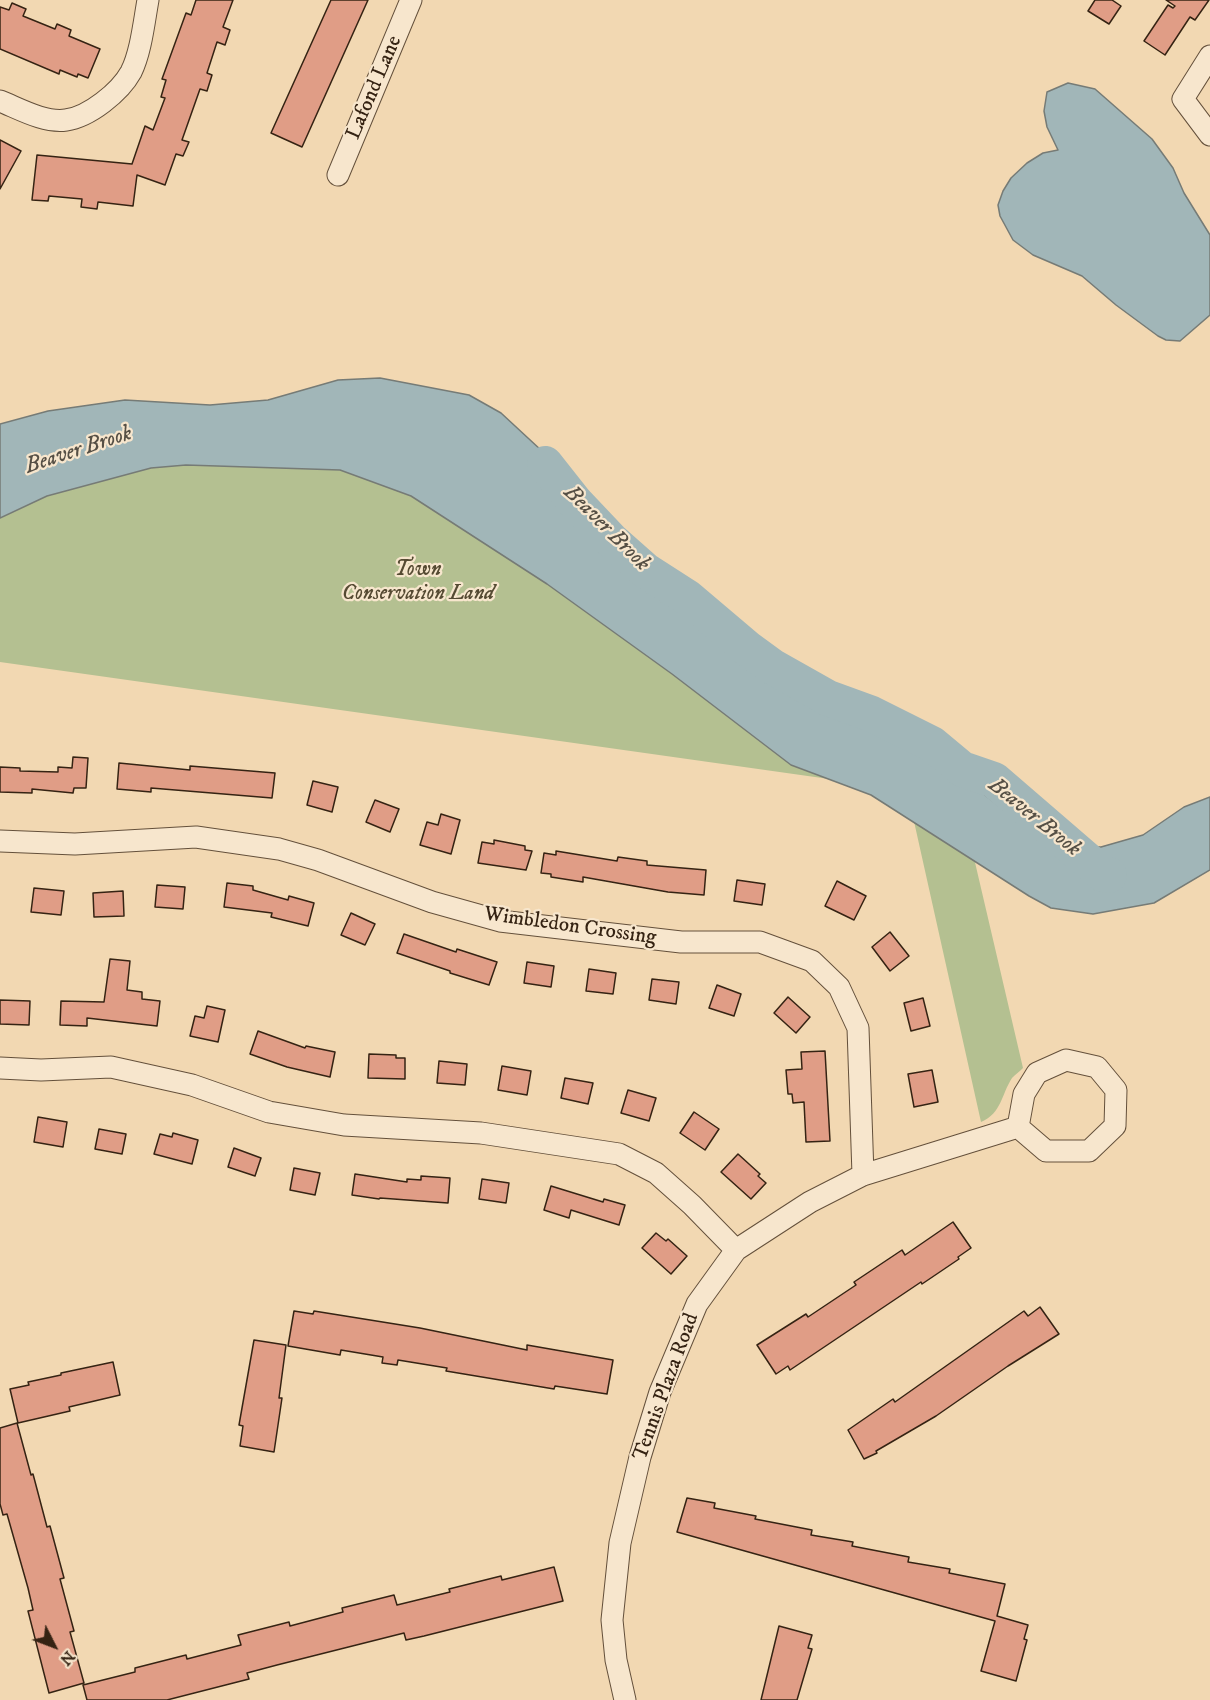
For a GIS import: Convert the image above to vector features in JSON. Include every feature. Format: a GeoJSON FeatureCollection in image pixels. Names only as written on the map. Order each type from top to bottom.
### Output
{"type":"FeatureCollection","features":[{"type":"Feature","properties":{"kind":"street"},"geometry":{"type":"LineString","coordinates":[[0,101],[38,116],[65,120],[91,112],[114,92],[130,72],[140,41],[148,0]]}},
{"type":"Feature","properties":{"kind":"street","name":"Lafond Lane"},"geometry":{"type":"LineString","coordinates":[[338,175],[411,0]]}},
{"type":"Feature","properties":{"kind":"street"},"geometry":{"type":"LineString","coordinates":[[1210,56],[1183,99],[1210,135]]}},
{"type":"Feature","properties":{"kind":"street","name":"Wimbledon Crossing"},"geometry":{"type":"LineString","coordinates":[[0,841],[75,844],[196,837],[279,849],[318,860],[432,902],[500,921],[681,942],[760,942],[812,961],[839,987],[858,1028],[863,1175]]}},
{"type":"Feature","properties":{"kind":"street"},"geometry":{"type":"LineString","coordinates":[[1066,1060],[1097,1066],[1116,1090],[1115,1126],[1089,1152],[1046,1151],[1018,1127],[1024,1094],[1036,1073],[1066,1060]]}},
{"type":"Feature","properties":{"kind":"street"},"geometry":{"type":"LineString","coordinates":[[0,1068],[41,1070],[111,1067],[192,1085],[269,1112],[344,1125],[481,1133],[620,1155],[656,1173],[692,1205],[736,1250]]}},
{"type":"Feature","properties":{"kind":"street","name":"Tennis Plaza Road"},"geometry":{"type":"LineString","coordinates":[[625,1700],[616,1660],[612,1620],[620,1543],[640,1457],[660,1392],[696,1304],[736,1250],[810,1202],[863,1175],[1018,1127]]}},
{"type":"Feature","properties":{"kind":"green space","name":"Town Conservation Land"},"geometry":{"type":"Polygon","coordinates":[[[194,439],[463,447],[662,627],[956,781],[1023,1068],[1008,1084],[993,1114],[981,1122],[907,790],[0,662],[0,489],[194,439]]]}},
{"type":"Feature","properties":{"kind":"water"},"geometry":{"type":"Polygon","coordinates":[[[1068,83],[1095,89],[1152,139],[1173,168],[1184,193],[1210,235],[1210,315],[1180,341],[1166,340],[1158,336],[1082,276],[1033,255],[1013,240],[1000,216],[998,205],[1011,178],[1027,163],[1043,153],[1058,150],[1047,127],[1044,111],[1047,92],[1068,83]]]}},
{"type":"Feature","properties":{"kind":"water"},"geometry":{"type":"Polygon","coordinates":[[[380,378],[469,395],[501,413],[542,451],[570,491],[579,513],[618,567],[692,621],[718,631],[731,643],[833,692],[975,787],[1025,827],[1063,846],[1101,847],[1143,835],[1184,807],[1210,797],[1210,870],[1154,903],[1093,914],[1051,908],[871,795],[791,765],[672,674],[547,584],[411,496],[340,470],[186,465],[151,468],[47,496],[0,518],[0,424],[48,411],[125,400],[210,405],[268,400],[338,380],[380,378]]]}},
{"type":"Feature","properties":{"kind":"building"},"geometry":{"type":"Polygon","coordinates":[[[196,0],[233,0],[223,27],[230,30],[225,45],[217,42],[207,73],[212,75],[207,91],[200,89],[182,140],[189,142],[183,156],[176,154],[165,185],[137,175],[133,206],[98,202],[97,209],[81,207],[82,199],[49,196],[48,201],[32,200],[37,155],[132,164],[145,126],[153,130],[165,98],[161,97],[166,80],[162,79],[186,13],[191,15],[196,0]]]}},
{"type":"Feature","properties":{"kind":"building"},"geometry":{"type":"Polygon","coordinates":[[[331,0],[368,0],[302,147],[271,133],[331,0]]]}},
{"type":"Feature","properties":{"kind":"building"},"geometry":{"type":"Polygon","coordinates":[[[1095,0],[1112,0],[1121,6],[1109,24],[1088,11],[1095,0]]]}},
{"type":"Feature","properties":{"kind":"building"},"geometry":{"type":"Polygon","coordinates":[[[1166,0],[1209,0],[1195,20],[1190,17],[1165,55],[1144,41],[1168,5],[1173,8],[1175,6],[1166,0]]]}},
{"type":"Feature","properties":{"kind":"building"},"geometry":{"type":"Polygon","coordinates":[[[12,3],[26,9],[23,16],[55,29],[57,24],[71,30],[69,36],[100,49],[88,78],[78,74],[77,77],[60,70],[59,74],[0,49],[0,7],[9,10],[12,3]]]}},
{"type":"Feature","properties":{"kind":"building"},"geometry":{"type":"Polygon","coordinates":[[[0,140],[21,151],[0,189],[0,140]]]}},
{"type":"Feature","properties":{"kind":"building"},"geometry":{"type":"Polygon","coordinates":[[[73,757],[88,758],[86,788],[74,788],[73,793],[32,789],[32,793],[0,792],[0,767],[20,768],[20,771],[58,772],[58,767],[72,768],[73,757]]]}},
{"type":"Feature","properties":{"kind":"building"},"geometry":{"type":"Polygon","coordinates":[[[119,763],[190,770],[190,766],[275,773],[272,798],[151,788],[151,792],[117,789],[119,763]]]}},
{"type":"Feature","properties":{"kind":"building"},"geometry":{"type":"Polygon","coordinates":[[[313,781],[338,787],[332,812],[307,805],[313,781]]]}},
{"type":"Feature","properties":{"kind":"building"},"geometry":{"type":"Polygon","coordinates":[[[375,800],[399,809],[390,832],[366,822],[375,800]]]}},
{"type":"Feature","properties":{"kind":"building"},"geometry":{"type":"Polygon","coordinates":[[[441,814],[460,820],[451,854],[420,845],[427,822],[438,825],[441,814]]]}},
{"type":"Feature","properties":{"kind":"building"},"geometry":{"type":"Polygon","coordinates":[[[494,840],[525,846],[525,850],[532,851],[526,870],[478,863],[482,842],[494,844],[494,840]]]}},
{"type":"Feature","properties":{"kind":"building"},"geometry":{"type":"Polygon","coordinates":[[[556,851],[617,861],[618,857],[647,861],[647,865],[706,870],[704,895],[668,892],[583,877],[583,882],[551,877],[551,874],[541,873],[544,853],[556,855],[556,851]]]}},
{"type":"Feature","properties":{"kind":"building"},"geometry":{"type":"Polygon","coordinates":[[[737,880],[765,884],[762,905],[734,901],[737,880]]]}},
{"type":"Feature","properties":{"kind":"building"},"geometry":{"type":"Polygon","coordinates":[[[837,881],[866,896],[854,920],[825,906],[837,881]]]}},
{"type":"Feature","properties":{"kind":"building"},"geometry":{"type":"Polygon","coordinates":[[[227,883],[253,886],[253,890],[288,900],[289,896],[314,903],[308,926],[271,917],[272,913],[224,907],[227,883]]]}},
{"type":"Feature","properties":{"kind":"building"},"geometry":{"type":"Polygon","coordinates":[[[157,885],[185,887],[183,909],[155,907],[157,885]]]}},
{"type":"Feature","properties":{"kind":"building"},"geometry":{"type":"Polygon","coordinates":[[[34,888],[64,891],[61,915],[31,912],[34,888]]]}},
{"type":"Feature","properties":{"kind":"building"},"geometry":{"type":"Polygon","coordinates":[[[123,891],[124,916],[94,917],[93,893],[123,891]]]}},
{"type":"Feature","properties":{"kind":"building"},"geometry":{"type":"Polygon","coordinates":[[[351,913],[375,924],[365,945],[341,935],[351,913]]]}},
{"type":"Feature","properties":{"kind":"building"},"geometry":{"type":"Polygon","coordinates":[[[890,932],[909,956],[890,971],[872,947],[890,932]]]}},
{"type":"Feature","properties":{"kind":"building"},"geometry":{"type":"Polygon","coordinates":[[[404,934],[456,952],[457,949],[497,962],[489,985],[397,953],[404,934]]]}},
{"type":"Feature","properties":{"kind":"building"},"geometry":{"type":"Polygon","coordinates":[[[110,959],[130,961],[127,990],[142,992],[142,999],[160,1001],[157,1026],[87,1018],[87,1026],[60,1025],[61,1001],[104,1002],[110,959]]]}},
{"type":"Feature","properties":{"kind":"building"},"geometry":{"type":"Polygon","coordinates":[[[527,962],[554,966],[551,987],[524,983],[527,962]]]}},
{"type":"Feature","properties":{"kind":"building"},"geometry":{"type":"Polygon","coordinates":[[[589,969],[616,973],[613,994],[586,991],[589,969]]]}},
{"type":"Feature","properties":{"kind":"building"},"geometry":{"type":"Polygon","coordinates":[[[652,979],[679,982],[676,1004],[649,1000],[652,979]]]}},
{"type":"Feature","properties":{"kind":"building"},"geometry":{"type":"Polygon","coordinates":[[[717,985],[741,994],[734,1016],[709,1008],[717,985]]]}},
{"type":"Feature","properties":{"kind":"building"},"geometry":{"type":"Polygon","coordinates":[[[788,997],[810,1017],[796,1033],[774,1013],[788,997]]]}},
{"type":"Feature","properties":{"kind":"building"},"geometry":{"type":"Polygon","coordinates":[[[923,998],[930,1026],[911,1031],[904,1003],[923,998]]]}},
{"type":"Feature","properties":{"kind":"building"},"geometry":{"type":"Polygon","coordinates":[[[0,1000],[30,1001],[29,1025],[0,1024],[0,1000]]]}},
{"type":"Feature","properties":{"kind":"building"},"geometry":{"type":"Polygon","coordinates":[[[207,1006],[225,1010],[218,1042],[190,1036],[195,1016],[204,1018],[207,1006]]]}},
{"type":"Feature","properties":{"kind":"building"},"geometry":{"type":"Polygon","coordinates":[[[258,1031],[305,1048],[306,1046],[335,1052],[330,1077],[287,1067],[250,1054],[258,1031]]]}},
{"type":"Feature","properties":{"kind":"building"},"geometry":{"type":"Polygon","coordinates":[[[825,1051],[830,1141],[806,1142],[804,1102],[793,1103],[792,1094],[788,1094],[786,1070],[802,1069],[801,1052],[825,1051]]]}},
{"type":"Feature","properties":{"kind":"building"},"geometry":{"type":"Polygon","coordinates":[[[369,1054],[396,1055],[396,1058],[405,1058],[405,1079],[368,1078],[369,1054]]]}},
{"type":"Feature","properties":{"kind":"building"},"geometry":{"type":"Polygon","coordinates":[[[439,1061],[467,1064],[465,1085],[437,1083],[439,1061]]]}},
{"type":"Feature","properties":{"kind":"building"},"geometry":{"type":"Polygon","coordinates":[[[502,1066],[531,1071],[527,1095],[498,1090],[502,1066]]]}},
{"type":"Feature","properties":{"kind":"building"},"geometry":{"type":"Polygon","coordinates":[[[932,1070],[938,1102],[914,1107],[908,1074],[932,1070]]]}},
{"type":"Feature","properties":{"kind":"building"},"geometry":{"type":"Polygon","coordinates":[[[565,1078],[593,1083],[588,1104],[561,1098],[565,1078]]]}},
{"type":"Feature","properties":{"kind":"building"},"geometry":{"type":"Polygon","coordinates":[[[628,1090],[656,1098],[649,1121],[621,1113],[628,1090]]]}},
{"type":"Feature","properties":{"kind":"building"},"geometry":{"type":"Polygon","coordinates":[[[694,1112],[719,1129],[705,1150],[680,1133],[694,1112]]]}},
{"type":"Feature","properties":{"kind":"building"},"geometry":{"type":"Polygon","coordinates":[[[38,1117],[67,1122],[63,1147],[34,1142],[38,1117]]]}},
{"type":"Feature","properties":{"kind":"building"},"geometry":{"type":"Polygon","coordinates":[[[99,1129],[126,1134],[122,1154],[95,1149],[99,1129]]]}},
{"type":"Feature","properties":{"kind":"building"},"geometry":{"type":"Polygon","coordinates":[[[173,1133],[198,1140],[192,1164],[154,1154],[160,1134],[172,1137],[173,1133]]]}},
{"type":"Feature","properties":{"kind":"building"},"geometry":{"type":"Polygon","coordinates":[[[234,1148],[261,1158],[255,1176],[228,1167],[234,1148]]]}},
{"type":"Feature","properties":{"kind":"building"},"geometry":{"type":"Polygon","coordinates":[[[738,1154],[760,1174],[758,1176],[766,1183],[751,1199],[721,1172],[738,1154]]]}},
{"type":"Feature","properties":{"kind":"building"},"geometry":{"type":"Polygon","coordinates":[[[294,1168],[320,1173],[315,1195],[290,1190],[294,1168]]]}},
{"type":"Feature","properties":{"kind":"building"},"geometry":{"type":"Polygon","coordinates":[[[355,1174],[407,1182],[407,1179],[421,1180],[421,1176],[450,1178],[448,1203],[352,1195],[355,1174]]]}},
{"type":"Feature","properties":{"kind":"building"},"geometry":{"type":"Polygon","coordinates":[[[482,1179],[509,1183],[506,1203],[479,1199],[482,1179]]]}},
{"type":"Feature","properties":{"kind":"building"},"geometry":{"type":"Polygon","coordinates":[[[551,1186],[603,1202],[604,1199],[625,1205],[619,1225],[571,1210],[569,1218],[544,1210],[551,1186]]]}},
{"type":"Feature","properties":{"kind":"building"},"geometry":{"type":"Polygon","coordinates":[[[953,1222],[971,1248],[958,1257],[959,1259],[790,1370],[788,1366],[776,1374],[757,1345],[806,1314],[808,1317],[856,1285],[854,1282],[902,1250],[905,1255],[953,1222]]]}},
{"type":"Feature","properties":{"kind":"building"},"geometry":{"type":"Polygon","coordinates":[[[656,1233],[666,1241],[668,1239],[687,1256],[671,1274],[642,1248],[656,1233]]]}},
{"type":"Feature","properties":{"kind":"building"},"geometry":{"type":"Polygon","coordinates":[[[1040,1307],[1059,1334],[936,1416],[864,1459],[848,1430],[893,1399],[895,1402],[1024,1311],[1028,1316],[1040,1307]]]}},
{"type":"Feature","properties":{"kind":"building"},"geometry":{"type":"Polygon","coordinates":[[[294,1311],[313,1314],[314,1311],[420,1328],[527,1350],[527,1345],[613,1360],[607,1394],[555,1386],[554,1389],[446,1371],[447,1368],[398,1360],[397,1365],[382,1363],[383,1357],[341,1350],[340,1355],[288,1346],[294,1311]]]}},
{"type":"Feature","properties":{"kind":"building"},"geometry":{"type":"Polygon","coordinates":[[[254,1340],[286,1345],[279,1398],[282,1398],[274,1452],[240,1446],[243,1426],[239,1425],[254,1340]]]}},
{"type":"Feature","properties":{"kind":"building"},"geometry":{"type":"Polygon","coordinates":[[[113,1362],[120,1395],[69,1407],[70,1411],[18,1423],[10,1389],[29,1385],[28,1382],[61,1375],[61,1373],[113,1362]]]}},
{"type":"Feature","properties":{"kind":"building"},"geometry":{"type":"Polygon","coordinates":[[[17,1423],[64,1578],[60,1579],[74,1631],[70,1632],[84,1683],[49,1693],[28,1611],[33,1610],[28,1588],[7,1514],[3,1515],[0,1504],[0,1428],[17,1423]]]}},
{"type":"Feature","properties":{"kind":"building"},"geometry":{"type":"Polygon","coordinates":[[[687,1498],[715,1503],[714,1508],[756,1516],[755,1519],[812,1530],[811,1535],[853,1542],[852,1546],[909,1557],[908,1562],[950,1569],[949,1573],[1005,1584],[997,1616],[1028,1625],[1024,1639],[1027,1640],[1016,1681],[981,1671],[995,1621],[677,1532],[687,1498]]]}},
{"type":"Feature","properties":{"kind":"building"},"geometry":{"type":"Polygon","coordinates":[[[554,1567],[563,1601],[406,1640],[404,1633],[247,1673],[249,1679],[167,1700],[87,1700],[83,1685],[135,1672],[135,1668],[186,1655],[187,1659],[241,1645],[238,1635],[289,1622],[290,1626],[343,1612],[342,1608],[394,1595],[397,1605],[501,1576],[502,1580],[554,1567]]]}},
{"type":"Feature","properties":{"kind":"building"},"geometry":{"type":"Polygon","coordinates":[[[779,1626],[812,1635],[808,1648],[812,1649],[797,1700],[761,1700],[779,1626]]]}},
{"type":"Feature","properties":{"kind":"waterway","name":"Beaver Brook"},"geometry":{"type":"LineString","coordinates":[[545,464],[575,502],[611,540],[646,571],[688,598],[773,667],[828,698],[872,714],[932,744],[962,769],[994,780],[1103,874],[1109,875]]}}]}
